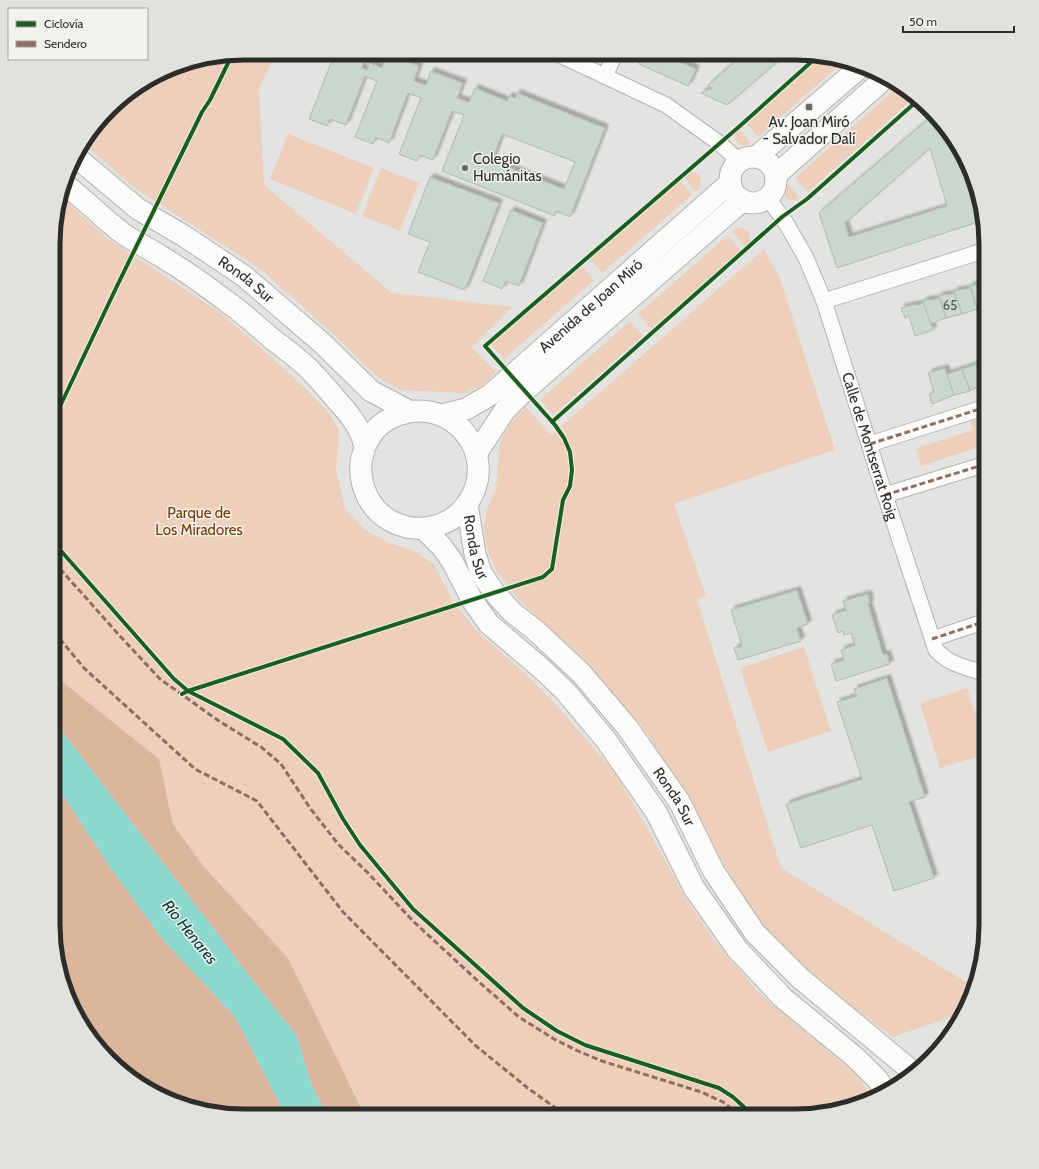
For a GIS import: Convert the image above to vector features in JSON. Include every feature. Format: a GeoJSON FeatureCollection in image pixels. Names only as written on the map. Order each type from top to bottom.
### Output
{"type":"FeatureCollection","features":[{"type":"Feature","properties":{"kind":"main road"},"geometry":{"type":"LineString","coordinates":[[748,159],[766,160],[772,165],[776,175],[776,186],[772,193],[768,198],[754,203],[743,200],[735,194],[731,184],[731,173],[734,167],[748,159],[856,71]]}},
{"type":"Feature","properties":{"kind":"main road"},"geometry":{"type":"LineString","coordinates":[[776,175],[880,81]]}},
{"type":"Feature","properties":{"kind":"main road","name":"Ronda Sur"},"geometry":{"type":"LineString","coordinates":[[80,161],[138,209],[184,236],[244,276],[322,343],[371,391],[409,411]]}},
{"type":"Feature","properties":{"kind":"main road","name":"Avenida de Joan Miró"},"geometry":{"type":"LineString","coordinates":[[442,415],[466,409],[490,395],[723,189],[731,184]]}},
{"type":"Feature","properties":{"kind":"main road","name":"Ronda Sur"},"geometry":{"type":"LineString","coordinates":[[69,188],[124,234],[227,301],[307,368],[350,415],[359,430],[365,446]]}},
{"type":"Feature","properties":{"kind":"main road","name":"Avenida de Joan Miró"},"geometry":{"type":"LineString","coordinates":[[476,454],[505,410],[522,393],[743,200]]}},
{"type":"Feature","properties":{"kind":"main road","name":"Ronda Sur"},"geometry":{"type":"LineString","coordinates":[[425,410],[442,415],[458,425],[470,439],[476,454],[478,472],[475,488],[467,504],[454,517],[439,525],[424,528],[408,528],[390,521],[373,507],[365,492],[360,476],[361,460],[365,446],[376,430],[390,418],[409,411],[425,410]]}},
{"type":"Feature","properties":{"kind":"main road","name":"Ronda Sur"},"geometry":{"type":"LineString","coordinates":[[467,504],[475,554],[481,573],[494,592],[512,612],[535,630],[581,673],[628,727],[679,801],[714,872],[755,933],[800,978],[911,1068]]}},
{"type":"Feature","properties":{"kind":"main road","name":"Ronda Sur"},"geometry":{"type":"LineString","coordinates":[[424,528],[442,547],[452,562],[472,600],[489,624],[542,669],[566,692],[606,740],[656,812],[694,888],[737,949],[783,998],[856,1058],[878,1080],[882,1087]]}},
{"type":"Feature","properties":{"kind":"street"},"geometry":{"type":"LineString","coordinates":[[571,60],[666,105],[719,143],[748,159]]}},
{"type":"Feature","properties":{"kind":"street"},"geometry":{"type":"LineString","coordinates":[[605,76],[612,60]]}},
{"type":"Feature","properties":{"kind":"street","name":"Calle de Montserrat Roig"},"geometry":{"type":"LineString","coordinates":[[768,198],[806,258],[824,301],[870,444],[885,496],[936,650],[952,663],[979,672]]}},
{"type":"Feature","properties":{"kind":"street"},"geometry":{"type":"LineString","coordinates":[[824,301],[979,252]]}},
{"type":"Feature","properties":{"kind":"street"},"geometry":{"type":"LineString","coordinates":[[870,444],[979,409]]}},
{"type":"Feature","properties":{"kind":"street"},"geometry":{"type":"LineString","coordinates":[[885,496],[979,466]]}},
{"type":"Feature","properties":{"kind":"street"},"geometry":{"type":"LineString","coordinates":[[932,639],[979,623]]}},
{"type":"Feature","properties":{"kind":"green space"},"geometry":{"type":"Polygon","coordinates":[[[232,60],[273,60],[259,88],[264,185],[392,293],[512,307],[472,347],[496,372],[483,385],[466,393],[401,390],[379,378],[262,270],[135,188],[88,147],[98,132],[114,114],[132,98],[152,85],[173,74],[196,66],[232,60]]]}},
{"type":"Feature","properties":{"kind":"green space"},"geometry":{"type":"Polygon","coordinates":[[[815,61],[839,65],[758,137],[746,123],[815,61]]]}},
{"type":"Feature","properties":{"kind":"green space"},"geometry":{"type":"Polygon","coordinates":[[[895,90],[910,101],[808,192],[795,178],[895,90]]]}},
{"type":"Feature","properties":{"kind":"green space"},"geometry":{"type":"Polygon","coordinates":[[[738,128],[751,143],[746,146],[737,142],[735,135],[738,128]]]}},
{"type":"Feature","properties":{"kind":"green space"},"geometry":{"type":"Polygon","coordinates":[[[288,134],[374,168],[356,214],[270,179],[288,134]]]}},
{"type":"Feature","properties":{"kind":"green space"},"geometry":{"type":"Polygon","coordinates":[[[381,168],[419,183],[400,231],[362,216],[381,168]]]}},
{"type":"Feature","properties":{"kind":"green space"},"geometry":{"type":"Polygon","coordinates":[[[693,172],[699,175],[701,180],[701,184],[696,192],[683,176],[687,173],[693,172]]]}},
{"type":"Feature","properties":{"kind":"green space"},"geometry":{"type":"Polygon","coordinates":[[[679,179],[692,195],[602,273],[589,258],[679,179]]]}},
{"type":"Feature","properties":{"kind":"green space"},"geometry":{"type":"Polygon","coordinates":[[[787,183],[800,198],[791,200],[786,197],[784,191],[787,183]]]}},
{"type":"Feature","properties":{"kind":"green space","name":"Parque de Los Miradores"},"geometry":{"type":"Polygon","coordinates":[[[65,201],[108,239],[221,313],[298,381],[326,409],[339,429],[336,469],[345,508],[364,529],[389,543],[413,550],[434,564],[455,605],[481,635],[548,696],[614,771],[685,897],[714,940],[759,993],[858,1076],[870,1093],[843,1103],[807,1109],[362,1109],[353,1089],[173,823],[159,759],[60,680],[60,232],[65,201]]]}},
{"type":"Feature","properties":{"kind":"green space"},"geometry":{"type":"Polygon","coordinates":[[[736,228],[742,228],[748,231],[750,240],[745,247],[732,231],[736,228]]]}},
{"type":"Feature","properties":{"kind":"green space"},"geometry":{"type":"Polygon","coordinates":[[[728,235],[741,251],[651,329],[638,314],[728,235]]]}},
{"type":"Feature","properties":{"kind":"green space"},"geometry":{"type":"Polygon","coordinates":[[[764,249],[780,278],[835,450],[674,504],[706,596],[697,599],[781,868],[969,984],[965,996],[955,1016],[893,1037],[801,966],[761,922],[747,904],[682,787],[641,725],[581,657],[519,600],[497,572],[489,554],[485,539],[484,527],[486,512],[496,489],[500,443],[505,432],[514,419],[526,407],[551,435],[764,249]]]}},
{"type":"Feature","properties":{"kind":"green space"},"geometry":{"type":"Polygon","coordinates":[[[581,265],[594,280],[504,359],[491,344],[581,265]]]}},
{"type":"Feature","properties":{"kind":"green space"},"geometry":{"type":"Polygon","coordinates":[[[630,321],[643,336],[553,415],[540,400],[630,321]]]}},
{"type":"Feature","properties":{"kind":"green space"},"geometry":{"type":"Polygon","coordinates":[[[979,415],[979,447],[921,466],[916,448],[973,430],[969,418],[979,415]]]}},
{"type":"Feature","properties":{"kind":"green space"},"geometry":{"type":"Polygon","coordinates":[[[804,647],[831,731],[768,752],[740,668],[804,647]]]}},
{"type":"Feature","properties":{"kind":"green space"},"geometry":{"type":"Polygon","coordinates":[[[967,688],[979,725],[979,756],[940,768],[920,703],[967,688]]]}},
{"type":"Feature","properties":{"kind":"shaded area"},"geometry":{"type":"Polygon","coordinates":[[[60,680],[159,759],[173,824],[204,867],[288,958],[362,1109],[324,1109],[310,1081],[297,1036],[60,729],[60,680]]]}},
{"type":"Feature","properties":{"kind":"shaded area"},"geometry":{"type":"Polygon","coordinates":[[[60,791],[112,870],[165,942],[236,1018],[282,1109],[232,1109],[196,1103],[173,1095],[132,1071],[114,1055],[98,1037],[74,996],[66,973],[60,937],[60,791]]]}},
{"type":"Feature","properties":{"kind":"water","name":"Río Henares"},"geometry":{"type":"Polygon","coordinates":[[[60,729],[297,1036],[310,1081],[324,1109],[282,1109],[236,1018],[165,942],[112,870],[60,791],[60,729]]]}},
{"type":"Feature","properties":{"kind":"building"},"geometry":{"type":"Polygon","coordinates":[[[332,60],[371,60],[370,63],[382,68],[385,60],[405,60],[419,66],[414,81],[426,85],[431,71],[463,83],[457,98],[469,102],[475,88],[507,101],[509,96],[515,98],[517,93],[605,128],[570,217],[556,211],[555,216],[442,171],[464,115],[452,111],[433,160],[420,155],[417,161],[399,154],[421,98],[408,93],[389,143],[376,137],[373,144],[355,137],[377,81],[365,76],[346,125],[330,119],[327,126],[309,119],[332,60]],[[364,61],[362,68],[367,70],[369,63],[364,61]],[[502,134],[492,161],[564,189],[575,162],[502,134]]]}},
{"type":"Feature","properties":{"kind":"building"},"geometry":{"type":"Polygon","coordinates":[[[641,60],[675,60],[696,69],[688,86],[639,64],[641,60]]]}},
{"type":"Feature","properties":{"kind":"building"},"geometry":{"type":"Polygon","coordinates":[[[737,60],[779,60],[727,105],[701,93],[712,88],[708,85],[737,60]]]}},
{"type":"Feature","properties":{"kind":"building"},"geometry":{"type":"Polygon","coordinates":[[[929,119],[948,142],[962,167],[977,222],[837,268],[819,213],[929,119]],[[930,148],[845,223],[849,237],[947,206],[930,148]]]}},
{"type":"Feature","properties":{"kind":"building"},"geometry":{"type":"Polygon","coordinates":[[[430,177],[499,203],[465,290],[418,272],[430,242],[408,234],[430,177]]]}},
{"type":"Feature","properties":{"kind":"building"},"geometry":{"type":"Polygon","coordinates":[[[511,210],[543,223],[519,286],[506,281],[502,289],[483,281],[511,210]]]}},
{"type":"Feature","properties":{"kind":"building"},"geometry":{"type":"Polygon","coordinates":[[[978,285],[979,308],[977,309],[970,286],[978,285]]]}},
{"type":"Feature","properties":{"kind":"building"},"geometry":{"type":"Polygon","coordinates":[[[970,286],[977,309],[962,314],[954,291],[970,288],[970,286]]]}},
{"type":"Feature","properties":{"kind":"building"},"geometry":{"type":"Polygon","coordinates":[[[954,291],[962,314],[946,318],[939,296],[954,293],[954,291]]]}},
{"type":"Feature","properties":{"kind":"building"},"geometry":{"type":"Polygon","coordinates":[[[939,296],[946,318],[930,324],[923,301],[939,298],[939,296]]]}},
{"type":"Feature","properties":{"kind":"building"},"geometry":{"type":"Polygon","coordinates":[[[923,301],[933,330],[915,336],[909,316],[905,318],[901,308],[923,303],[923,301]]]}},
{"type":"Feature","properties":{"kind":"building"},"geometry":{"type":"Polygon","coordinates":[[[978,364],[979,389],[970,391],[962,369],[978,364]]]}},
{"type":"Feature","properties":{"kind":"building"},"geometry":{"type":"Polygon","coordinates":[[[945,368],[954,395],[932,404],[929,394],[934,392],[928,373],[945,368]]]}},
{"type":"Feature","properties":{"kind":"building"},"geometry":{"type":"Polygon","coordinates":[[[962,369],[970,391],[954,395],[947,374],[962,369]]]}},
{"type":"Feature","properties":{"kind":"building"},"geometry":{"type":"Polygon","coordinates":[[[797,590],[808,624],[797,628],[801,641],[738,660],[734,648],[742,646],[731,610],[797,590]]]}},
{"type":"Feature","properties":{"kind":"building"},"geometry":{"type":"Polygon","coordinates":[[[868,594],[870,603],[868,604],[883,655],[887,654],[890,664],[836,681],[831,664],[844,660],[841,650],[855,645],[851,633],[844,635],[843,631],[838,633],[832,615],[846,610],[843,601],[868,594]]]}},
{"type":"Feature","properties":{"kind":"building"},"geometry":{"type":"Polygon","coordinates":[[[887,678],[925,797],[909,802],[934,878],[894,891],[872,825],[801,848],[786,804],[862,779],[837,702],[857,696],[854,689],[887,678]]]}},
{"type":"Feature","properties":{"kind":"marked path"},"geometry":{"type":"LineString","coordinates":[[870,444],[979,409]]}},
{"type":"Feature","properties":{"kind":"marked path"},"geometry":{"type":"LineString","coordinates":[[885,495],[979,466]]}},
{"type":"Feature","properties":{"kind":"marked path"},"geometry":{"type":"LineString","coordinates":[[60,569],[160,679],[219,721],[261,747],[281,764],[310,808],[338,844],[367,872],[414,922],[519,1017],[554,1039],[580,1052],[602,1061],[701,1092],[723,1102],[732,1109]]}},
{"type":"Feature","properties":{"kind":"marked path"},"geometry":{"type":"LineString","coordinates":[[932,639],[979,623]]}},
{"type":"Feature","properties":{"kind":"marked path"},"geometry":{"type":"LineString","coordinates":[[60,639],[84,668],[195,769],[257,801],[343,912],[476,1046],[529,1089],[557,1109]]}},
{"type":"Feature","properties":{"kind":"cycle path"},"geometry":{"type":"LineString","coordinates":[[60,406],[202,112],[210,100],[229,60]]}},
{"type":"Feature","properties":{"kind":"cycle path"},"geometry":{"type":"LineString","coordinates":[[182,694],[543,577],[552,569],[563,500],[570,486],[572,470],[570,452],[564,438],[555,425],[485,346],[741,125],[812,61]]}},
{"type":"Feature","properties":{"kind":"cycle path"},"geometry":{"type":"LineString","coordinates":[[552,422],[782,217],[807,199],[914,104]]}},
{"type":"Feature","properties":{"kind":"cycle path"},"geometry":{"type":"LineString","coordinates":[[60,550],[174,679],[188,691],[283,739],[318,773],[343,819],[360,845],[413,909],[523,1008],[557,1031],[585,1045],[719,1088],[733,1097],[746,1109]]}},
{"type":"Feature","properties":{"kind":"place","name":"Av. Joan Miró - Salvador Dalí"},"geometry":{"type":"Point","coordinates":[809,107]}},
{"type":"Feature","properties":{"kind":"place","name":"Colegio Humánitas"},"geometry":{"type":"Point","coordinates":[465,168]}}]}
